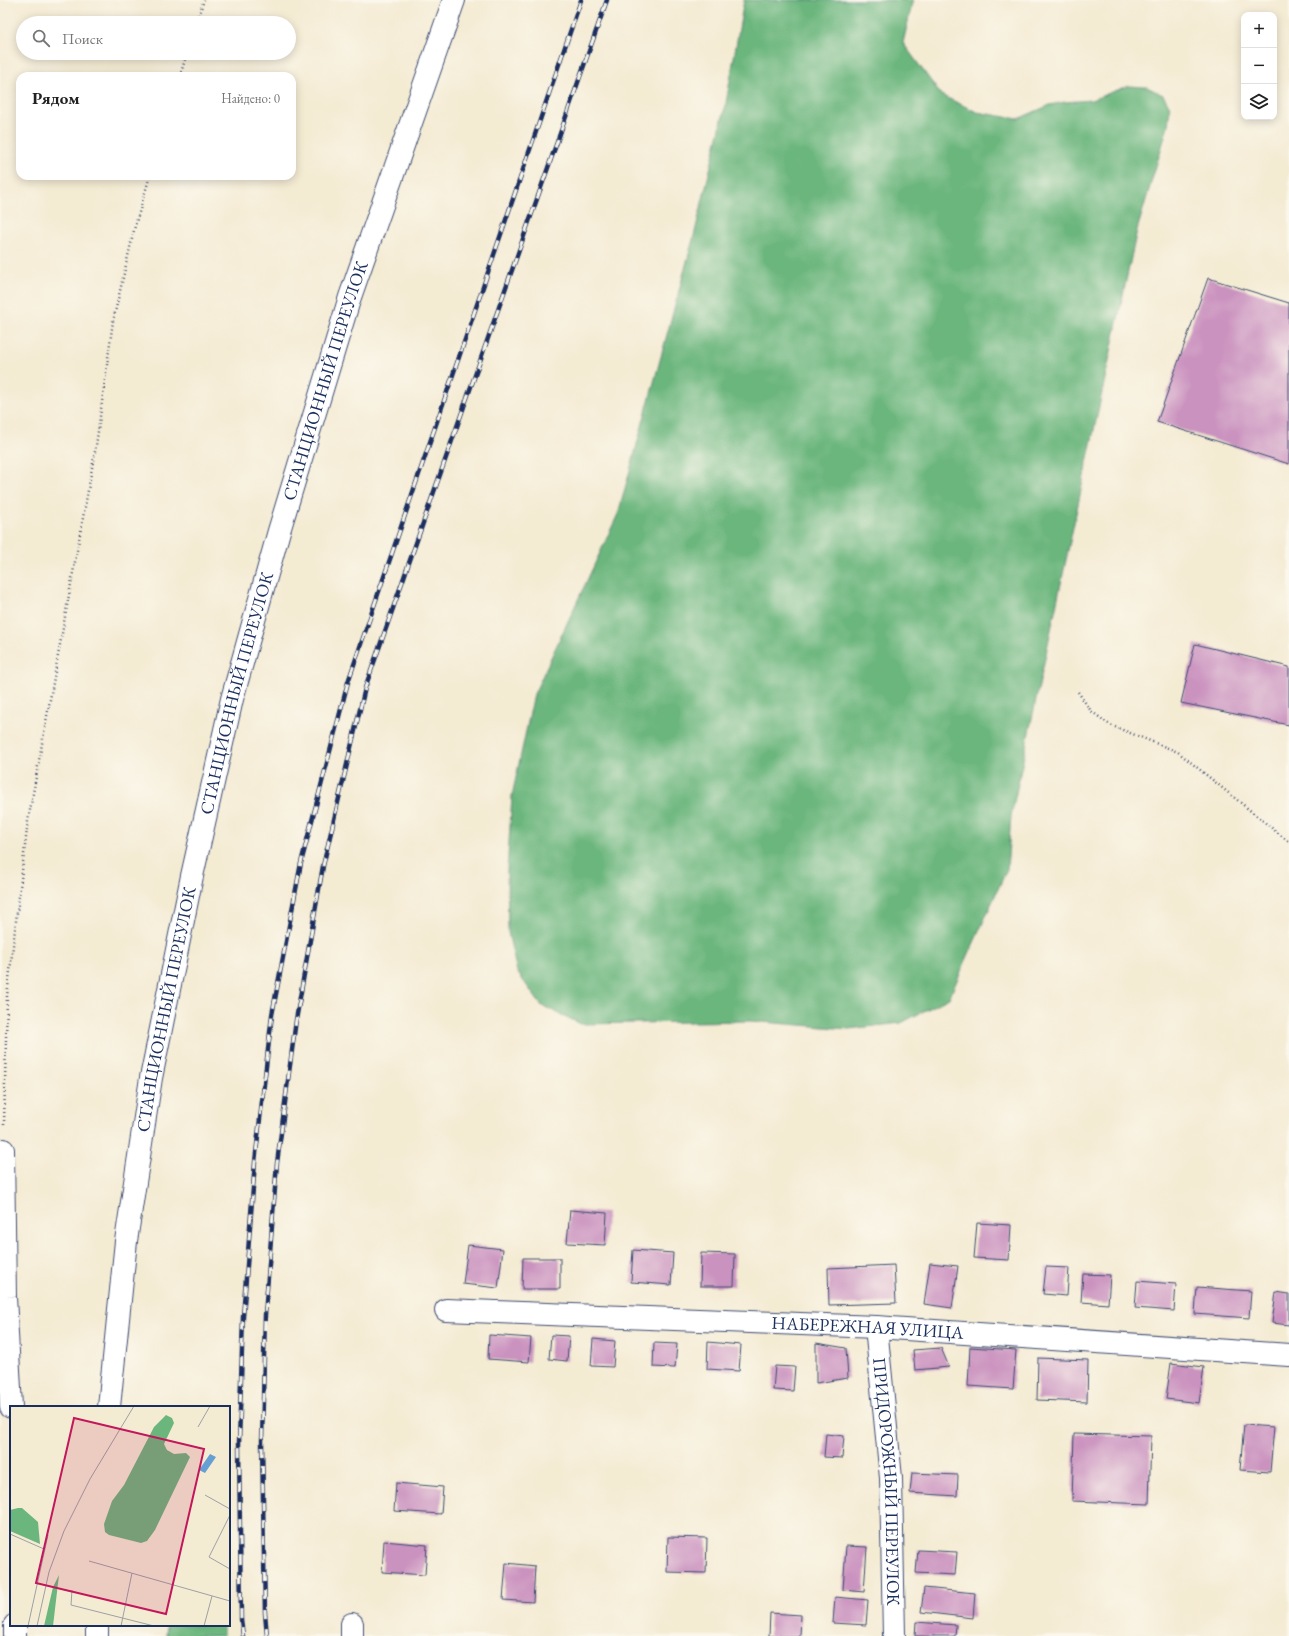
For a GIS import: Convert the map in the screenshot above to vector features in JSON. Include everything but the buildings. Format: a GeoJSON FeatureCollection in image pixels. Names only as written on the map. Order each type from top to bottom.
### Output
{"type":"FeatureCollection","features":[{"type":"Feature","properties":{"kind":"main road","name":"СТАНЦИОННЫЙ ПЕРЕУЛОК"},"geometry":{"type":"LineString","coordinates":[[109,1406],[126,1241],[151,1078],[192,876],[232,699],[279,531],[350,297],[454,0]]}},
{"type":"Feature","properties":{"kind":"main road"},"geometry":{"type":"LineString","coordinates":[[3,1150],[3,1296],[11,1406]]}},
{"type":"Feature","properties":{"kind":"main road","name":"НАБЕРЕЖНАЯ УЛИЦА"},"geometry":{"type":"LineString","coordinates":[[446,1310],[876,1327],[1289,1355]]}},
{"type":"Feature","properties":{"kind":"main road","name":"ПРИДОРОЖНЫЙ ПЕРЕУЛОК"},"geometry":{"type":"LineString","coordinates":[[876,1327],[891,1478],[894,1636]]}},
{"type":"Feature","properties":{"kind":"path"},"geometry":{"type":"LineString","coordinates":[[198,16],[204,0]]}},
{"type":"Feature","properties":{"kind":"path"},"geometry":{"type":"LineString","coordinates":[[181,72],[185,60]]}},
{"type":"Feature","properties":{"kind":"path"},"geometry":{"type":"LineString","coordinates":[[3,1150],[7,996],[28,821],[96,446],[113,321],[135,226],[149,180]]}},
{"type":"Feature","properties":{"kind":"path"},"geometry":{"type":"LineString","coordinates":[[1078,692],[1091,711],[1110,725],[1178,752],[1289,842]]}},
{"type":"Feature","properties":{"kind":"green space"},"geometry":{"type":"Polygon","coordinates":[[[744,0],[913,0],[903,43],[941,95],[977,112],[1018,119],[1050,105],[1091,100],[1128,86],[1147,87],[1163,95],[1170,107],[1168,126],[1137,230],[1011,816],[1007,869],[949,998],[901,1023],[849,1029],[750,1021],[581,1024],[541,1005],[517,972],[508,932],[507,871],[512,796],[534,694],[618,514],[695,232],[726,103],[744,0]]]}},
{"type":"Feature","properties":{"kind":"green space"},"geometry":{"type":"Polygon","coordinates":[[[167,1626],[223,1626],[223,1636],[166,1636],[167,1626]]]}},
{"type":"Feature","properties":{"kind":"railway"},"geometry":{"type":"LineString","coordinates":[[243,1636],[241,1619],[239,1443],[243,1317],[255,1162],[272,1015],[301,863],[348,682],[581,0]]}},
{"type":"Feature","properties":{"kind":"railway"},"geometry":{"type":"LineString","coordinates":[[267,1636],[265,1613],[262,1442],[265,1315],[277,1163],[296,1020],[323,866],[365,688],[607,0]]}}]}
